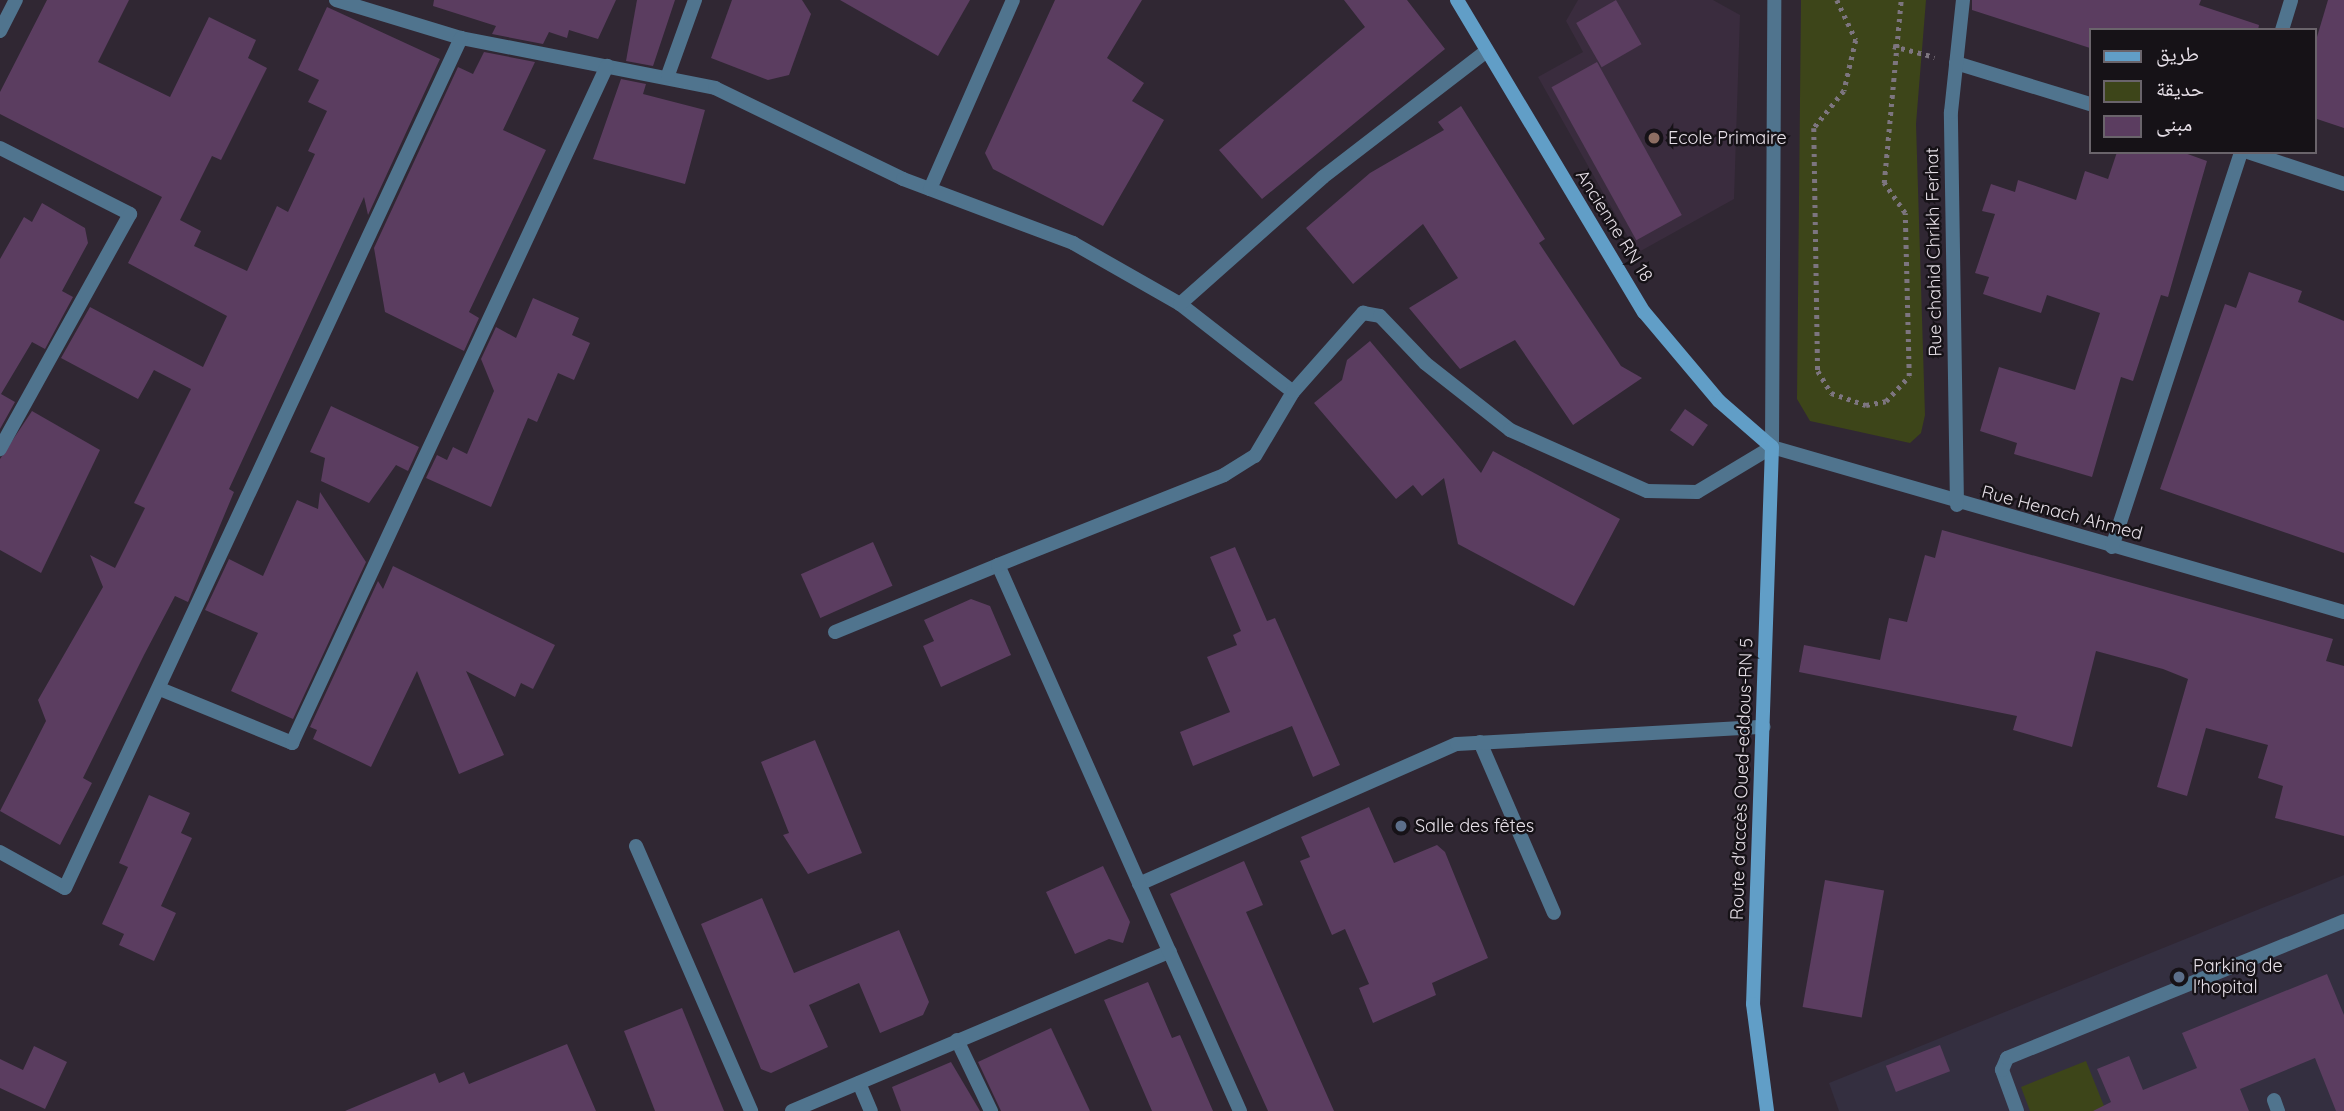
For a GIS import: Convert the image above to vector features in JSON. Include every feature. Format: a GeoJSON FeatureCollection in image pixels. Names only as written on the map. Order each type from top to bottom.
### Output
{"type":"FeatureCollection","features":[{"type":"Feature","properties":{"kind":"main road","name":"Ancienne RN 18"},"geometry":{"type":"LineString","coordinates":[[1457,0],[1485,53],[1644,312],[1719,401],[1772,447]]}},
{"type":"Feature","properties":{"kind":"main road","name":"Route d'accès Oued-eddous-RN 5"},"geometry":{"type":"LineString","coordinates":[[1767,1111],[1753,1004],[1772,447]]}},
{"type":"Feature","properties":{"kind":"street"},"geometry":{"type":"LineString","coordinates":[[0,31],[16,0]]}},
{"type":"Feature","properties":{"kind":"street"},"geometry":{"type":"LineString","coordinates":[[336,0],[461,38],[668,75],[796,122],[930,189],[1073,243],[1180,304],[1293,392]]}},
{"type":"Feature","properties":{"kind":"street"},"geometry":{"type":"LineString","coordinates":[[668,75],[695,0]]}},
{"type":"Feature","properties":{"kind":"street"},"geometry":{"type":"LineString","coordinates":[[930,189],[1013,0]]}},
{"type":"Feature","properties":{"kind":"street"},"geometry":{"type":"LineString","coordinates":[[835,632],[1224,475],[1255,456],[1276,430],[1293,392],[1363,313],[1380,316],[1425,363],[1510,430],[1647,491],[1696,492],[1772,447],[1774,0]]}},
{"type":"Feature","properties":{"kind":"street","name":"Rue chahid Chrikh Ferhat"},"geometry":{"type":"LineString","coordinates":[[1957,505],[1951,112],[1963,0]]}},
{"type":"Feature","properties":{"kind":"street"},"geometry":{"type":"LineString","coordinates":[[2282,28],[2291,0]]}},
{"type":"Feature","properties":{"kind":"street"},"geometry":{"type":"LineString","coordinates":[[0,852],[65,888],[461,38]]}},
{"type":"Feature","properties":{"kind":"street"},"geometry":{"type":"LineString","coordinates":[[1180,304],[1323,177],[1485,53]]}},
{"type":"Feature","properties":{"kind":"street"},"geometry":{"type":"LineString","coordinates":[[1956,63],[2088,103]]}},
{"type":"Feature","properties":{"kind":"street"},"geometry":{"type":"LineString","coordinates":[[160,689],[292,743],[607,66]]}},
{"type":"Feature","properties":{"kind":"street"},"geometry":{"type":"LineString","coordinates":[[0,149],[130,214],[0,449]]}},
{"type":"Feature","properties":{"kind":"street"},"geometry":{"type":"LineString","coordinates":[[2112,547],[2240,154]]}},
{"type":"Feature","properties":{"kind":"street"},"geometry":{"type":"LineString","coordinates":[[2254,154],[2344,184]]}},
{"type":"Feature","properties":{"kind":"street","name":"Rue Henach Ahmed"},"geometry":{"type":"LineString","coordinates":[[1772,447],[1957,505],[2344,612]]}},
{"type":"Feature","properties":{"kind":"street"},"geometry":{"type":"LineString","coordinates":[[998,565],[1240,1111]]}},
{"type":"Feature","properties":{"kind":"street"},"geometry":{"type":"LineString","coordinates":[[1139,884],[1457,744],[1763,727]]}},
{"type":"Feature","properties":{"kind":"street"},"geometry":{"type":"LineString","coordinates":[[1480,742],[1554,913]]}},
{"type":"Feature","properties":{"kind":"street"},"geometry":{"type":"LineString","coordinates":[[636,846],[751,1111]]}},
{"type":"Feature","properties":{"kind":"street"},"geometry":{"type":"LineString","coordinates":[[2017,1111],[2002,1070],[2007,1058],[2344,921]]}},
{"type":"Feature","properties":{"kind":"street"},"geometry":{"type":"LineString","coordinates":[[792,1111],[1170,951]]}},
{"type":"Feature","properties":{"kind":"street"},"geometry":{"type":"LineString","coordinates":[[957,1040],[991,1111]]}},
{"type":"Feature","properties":{"kind":"street"},"geometry":{"type":"LineString","coordinates":[[859,1083],[871,1111]]}},
{"type":"Feature","properties":{"kind":"path"},"geometry":{"type":"LineString","coordinates":[[1837,0],[1856,40],[1844,91],[1814,128],[1818,371],[1831,393],[1866,405],[1886,401],[1909,376],[1906,213],[1884,183],[1893,46],[1901,0]]}},
{"type":"Feature","properties":{"kind":"path"},"geometry":{"type":"LineString","coordinates":[[1893,46],[1956,63]]}},
{"type":"Feature","properties":{"kind":"shaded area","name":"Ecole Primaire"},"geometry":{"type":"Polygon","coordinates":[[[1578,0],[1713,0],[1740,15],[1734,199],[1637,253],[1538,77],[1583,52],[1566,21],[1578,0]]]}},
{"type":"Feature","properties":{"kind":"shaded area"},"geometry":{"type":"Polygon","coordinates":[[[2344,875],[2344,1111],[1839,1111],[1829,1083],[2344,875]]]}},
{"type":"Feature","properties":{"kind":"green space"},"geometry":{"type":"Polygon","coordinates":[[[1801,0],[1926,0],[1916,124],[1925,415],[1921,433],[1910,443],[1810,421],[1797,399],[1801,0]]]}},
{"type":"Feature","properties":{"kind":"green space"},"geometry":{"type":"Polygon","coordinates":[[[2086,1061],[2106,1111],[2030,1111],[2021,1087],[2086,1061]]]}},
{"type":"Feature","properties":{"kind":"building"},"geometry":{"type":"Polygon","coordinates":[[[47,0],[129,0],[98,62],[170,97],[209,17],[256,40],[248,58],[267,68],[221,160],[212,156],[180,220],[201,231],[194,246],[247,271],[277,206],[288,212],[315,154],[308,151],[327,111],[308,102],[319,80],[298,70],[327,7],[440,59],[368,215],[364,197],[229,489],[234,492],[188,602],[175,596],[83,778],[92,783],[60,845],[0,811],[46,721],[38,700],[103,587],[90,555],[115,568],[145,508],[134,503],[191,389],[154,370],[138,399],[61,358],[90,307],[203,367],[227,316],[128,263],[162,197],[0,114],[0,92],[47,0]]]}},
{"type":"Feature","properties":{"kind":"building"},"geometry":{"type":"Polygon","coordinates":[[[434,0],[616,0],[598,39],[569,30],[567,38],[549,32],[543,44],[492,34],[496,26],[433,6],[434,0]]]}},
{"type":"Feature","properties":{"kind":"building"},"geometry":{"type":"Polygon","coordinates":[[[637,0],[675,0],[653,66],[626,61],[637,0]]]}},
{"type":"Feature","properties":{"kind":"building"},"geometry":{"type":"Polygon","coordinates":[[[732,0],[802,0],[811,14],[789,75],[768,80],[711,58],[732,0]]]}},
{"type":"Feature","properties":{"kind":"building"},"geometry":{"type":"Polygon","coordinates":[[[840,0],[970,0],[938,56],[840,0]]]}},
{"type":"Feature","properties":{"kind":"building"},"geometry":{"type":"Polygon","coordinates":[[[1055,0],[1142,0],[1107,58],[1144,83],[1132,101],[1164,120],[1103,226],[993,169],[985,153],[1055,0]]]}},
{"type":"Feature","properties":{"kind":"building"},"geometry":{"type":"Polygon","coordinates":[[[1344,0],[1407,0],[1445,49],[1262,199],[1219,150],[1365,27],[1344,0]]]}},
{"type":"Feature","properties":{"kind":"building"},"geometry":{"type":"Polygon","coordinates":[[[1616,0],[1642,44],[1602,67],[1576,23],[1616,0]]]}},
{"type":"Feature","properties":{"kind":"building"},"geometry":{"type":"Polygon","coordinates":[[[1972,0],[2201,0],[2199,5],[2259,25],[2258,28],[2088,28],[2088,47],[1972,10],[1972,0]]]}},
{"type":"Feature","properties":{"kind":"building"},"geometry":{"type":"Polygon","coordinates":[[[2328,0],[2344,0],[2344,128],[2316,119],[2316,40],[2328,0]]]}},
{"type":"Feature","properties":{"kind":"building"},"geometry":{"type":"Polygon","coordinates":[[[484,52],[535,62],[503,130],[546,150],[469,312],[479,318],[464,351],[385,312],[374,248],[458,67],[473,74],[484,52]]]}},
{"type":"Feature","properties":{"kind":"building"},"geometry":{"type":"Polygon","coordinates":[[[1597,62],[1682,215],[1636,240],[1552,87],[1597,62]]]}},
{"type":"Feature","properties":{"kind":"building"},"geometry":{"type":"Polygon","coordinates":[[[621,79],[646,84],[643,94],[705,110],[685,184],[593,159],[621,79]]]}},
{"type":"Feature","properties":{"kind":"building"},"geometry":{"type":"Polygon","coordinates":[[[1461,106],[1545,239],[1539,243],[1621,366],[1642,378],[1573,425],[1515,340],[1460,369],[1409,308],[1458,278],[1423,224],[1353,284],[1306,228],[1370,173],[1444,130],[1438,122],[1461,106]]]}},
{"type":"Feature","properties":{"kind":"building"},"geometry":{"type":"Polygon","coordinates":[[[2116,154],[2188,154],[2207,161],[2168,297],[2161,295],[2133,381],[2121,377],[2092,477],[2014,454],[2017,443],[1980,431],[1999,367],[2075,390],[2100,313],[2047,295],[2041,313],[1983,294],[1989,277],[1975,273],[1995,214],[1982,211],[1991,184],[2015,192],[2018,180],[2076,200],[2085,171],[2108,179],[2116,154]]]}},
{"type":"Feature","properties":{"kind":"building"},"geometry":{"type":"Polygon","coordinates":[[[42,203],[85,228],[88,243],[62,291],[73,297],[45,349],[32,342],[1,394],[15,402],[0,429],[0,259],[24,217],[32,222],[42,203]]]}},
{"type":"Feature","properties":{"kind":"building"},"geometry":{"type":"Polygon","coordinates":[[[2249,272],[2302,291],[2298,302],[2344,321],[2344,553],[2160,489],[2225,304],[2236,308],[2249,272]]]}},
{"type":"Feature","properties":{"kind":"building"},"geometry":{"type":"Polygon","coordinates":[[[533,298],[579,318],[572,335],[590,343],[574,380],[558,373],[537,422],[528,418],[491,507],[426,478],[437,455],[447,460],[453,447],[467,454],[494,391],[481,359],[496,327],[516,338],[533,298]]]}},
{"type":"Feature","properties":{"kind":"building"},"geometry":{"type":"Polygon","coordinates":[[[1370,341],[1481,473],[1493,451],[1620,519],[1574,606],[1458,544],[1444,478],[1422,496],[1413,485],[1396,499],[1314,403],[1342,380],[1347,360],[1370,341]]]}},
{"type":"Feature","properties":{"kind":"building"},"geometry":{"type":"Polygon","coordinates":[[[331,406],[419,447],[408,471],[396,465],[369,503],[321,481],[325,458],[310,452],[331,406]]]}},
{"type":"Feature","properties":{"kind":"building"},"geometry":{"type":"Polygon","coordinates":[[[1685,409],[1708,425],[1693,446],[1670,430],[1685,409]]]}},
{"type":"Feature","properties":{"kind":"building"},"geometry":{"type":"Polygon","coordinates":[[[32,411],[100,450],[41,573],[0,550],[0,459],[32,411]]]}},
{"type":"Feature","properties":{"kind":"building"},"geometry":{"type":"Polygon","coordinates":[[[320,492],[366,562],[293,719],[231,691],[258,633],[205,610],[229,559],[263,576],[297,500],[318,509],[320,492]]]}},
{"type":"Feature","properties":{"kind":"building"},"geometry":{"type":"Polygon","coordinates":[[[1942,530],[2333,639],[2326,661],[2344,666],[2344,836],[2275,818],[2283,786],[2258,778],[2268,745],[2206,728],[2187,796],[2157,787],[2188,679],[2163,669],[2096,651],[2072,747],[2013,730],[2017,716],[1799,672],[1804,645],[1880,660],[1889,618],[1907,622],[1925,555],[1935,558],[1942,530]]]}},
{"type":"Feature","properties":{"kind":"building"},"geometry":{"type":"Polygon","coordinates":[[[873,542],[893,586],[820,618],[801,574],[873,542]]]}},
{"type":"Feature","properties":{"kind":"building"},"geometry":{"type":"Polygon","coordinates":[[[1235,547],[1267,621],[1275,618],[1340,765],[1313,777],[1292,726],[1193,766],[1180,732],[1230,712],[1207,657],[1237,645],[1233,635],[1241,631],[1210,557],[1235,547]]]}},
{"type":"Feature","properties":{"kind":"building"},"geometry":{"type":"Polygon","coordinates":[[[393,566],[555,645],[533,689],[521,683],[515,697],[466,671],[504,755],[459,774],[417,671],[371,767],[313,739],[317,730],[310,727],[378,581],[383,589],[393,566]]]}},
{"type":"Feature","properties":{"kind":"building"},"geometry":{"type":"Polygon","coordinates":[[[971,599],[990,606],[1011,655],[941,687],[923,646],[934,641],[924,620],[971,599]]]}},
{"type":"Feature","properties":{"kind":"building"},"geometry":{"type":"Polygon","coordinates":[[[815,740],[862,853],[808,874],[783,835],[789,833],[761,762],[815,740]]]}},
{"type":"Feature","properties":{"kind":"building"},"geometry":{"type":"Polygon","coordinates":[[[149,795],[190,813],[181,833],[192,838],[161,906],[176,913],[154,961],[119,945],[124,934],[102,924],[128,867],[119,863],[149,795]]]}},
{"type":"Feature","properties":{"kind":"building"},"geometry":{"type":"Polygon","coordinates":[[[1369,807],[1394,863],[1437,845],[1445,852],[1488,958],[1432,983],[1436,995],[1373,1023],[1359,988],[1369,984],[1345,929],[1332,935],[1300,861],[1310,857],[1301,837],[1369,807]]]}},
{"type":"Feature","properties":{"kind":"building"},"geometry":{"type":"Polygon","coordinates":[[[1244,861],[1263,905],[1246,912],[1334,1111],[1268,1111],[1170,894],[1244,861]]]}},
{"type":"Feature","properties":{"kind":"building"},"geometry":{"type":"Polygon","coordinates":[[[1103,866],[1130,922],[1123,943],[1109,939],[1075,954],[1046,892],[1103,866]]]}},
{"type":"Feature","properties":{"kind":"building"},"geometry":{"type":"Polygon","coordinates":[[[1825,880],[1884,890],[1862,1017],[1803,1007],[1825,880]]]}},
{"type":"Feature","properties":{"kind":"building"},"geometry":{"type":"Polygon","coordinates":[[[762,898],[794,973],[899,930],[929,1002],[923,1015],[880,1033],[859,983],[809,1005],[828,1047],[771,1073],[761,1069],[701,924],[762,898]]]}},
{"type":"Feature","properties":{"kind":"building"},"geometry":{"type":"Polygon","coordinates":[[[2327,974],[2344,1015],[2344,1111],[2336,1111],[2315,1058],[2240,1089],[2249,1111],[2093,1111],[2111,1102],[2097,1069],[2129,1056],[2143,1090],[2197,1068],[2182,1033],[2327,974]]]}},
{"type":"Feature","properties":{"kind":"building"},"geometry":{"type":"Polygon","coordinates":[[[1148,982],[1172,1038],[1180,1035],[1213,1111],[1152,1111],[1104,1000],[1148,982]]]}},
{"type":"Feature","properties":{"kind":"building"},"geometry":{"type":"Polygon","coordinates":[[[682,1008],[724,1111],[655,1111],[624,1031],[682,1008]]]}},
{"type":"Feature","properties":{"kind":"building"},"geometry":{"type":"Polygon","coordinates":[[[1051,1028],[1090,1111],[1001,1111],[978,1062],[1051,1028]]]}},
{"type":"Feature","properties":{"kind":"building"},"geometry":{"type":"Polygon","coordinates":[[[567,1044],[596,1111],[345,1111],[435,1073],[439,1083],[464,1072],[469,1084],[567,1044]]]}},
{"type":"Feature","properties":{"kind":"building"},"geometry":{"type":"Polygon","coordinates":[[[1940,1045],[1950,1071],[1896,1092],[1886,1066],[1940,1045]]]}},
{"type":"Feature","properties":{"kind":"building"},"geometry":{"type":"Polygon","coordinates":[[[34,1046],[67,1062],[45,1109],[0,1088],[0,1059],[23,1070],[34,1046]]]}},
{"type":"Feature","properties":{"kind":"building"},"geometry":{"type":"Polygon","coordinates":[[[951,1062],[980,1111],[901,1111],[892,1087],[951,1062]]]}},
{"type":"Feature","properties":{"kind":"place","name":"Ecole Primaire"},"geometry":{"type":"Point","coordinates":[1654,138]}},
{"type":"Feature","properties":{"kind":"place","name":"Salle des fêtes"},"geometry":{"type":"Point","coordinates":[1401,826]}},
{"type":"Feature","properties":{"kind":"place","name":"Parking de l'hopital"},"geometry":{"type":"Point","coordinates":[2179,977]}}]}
